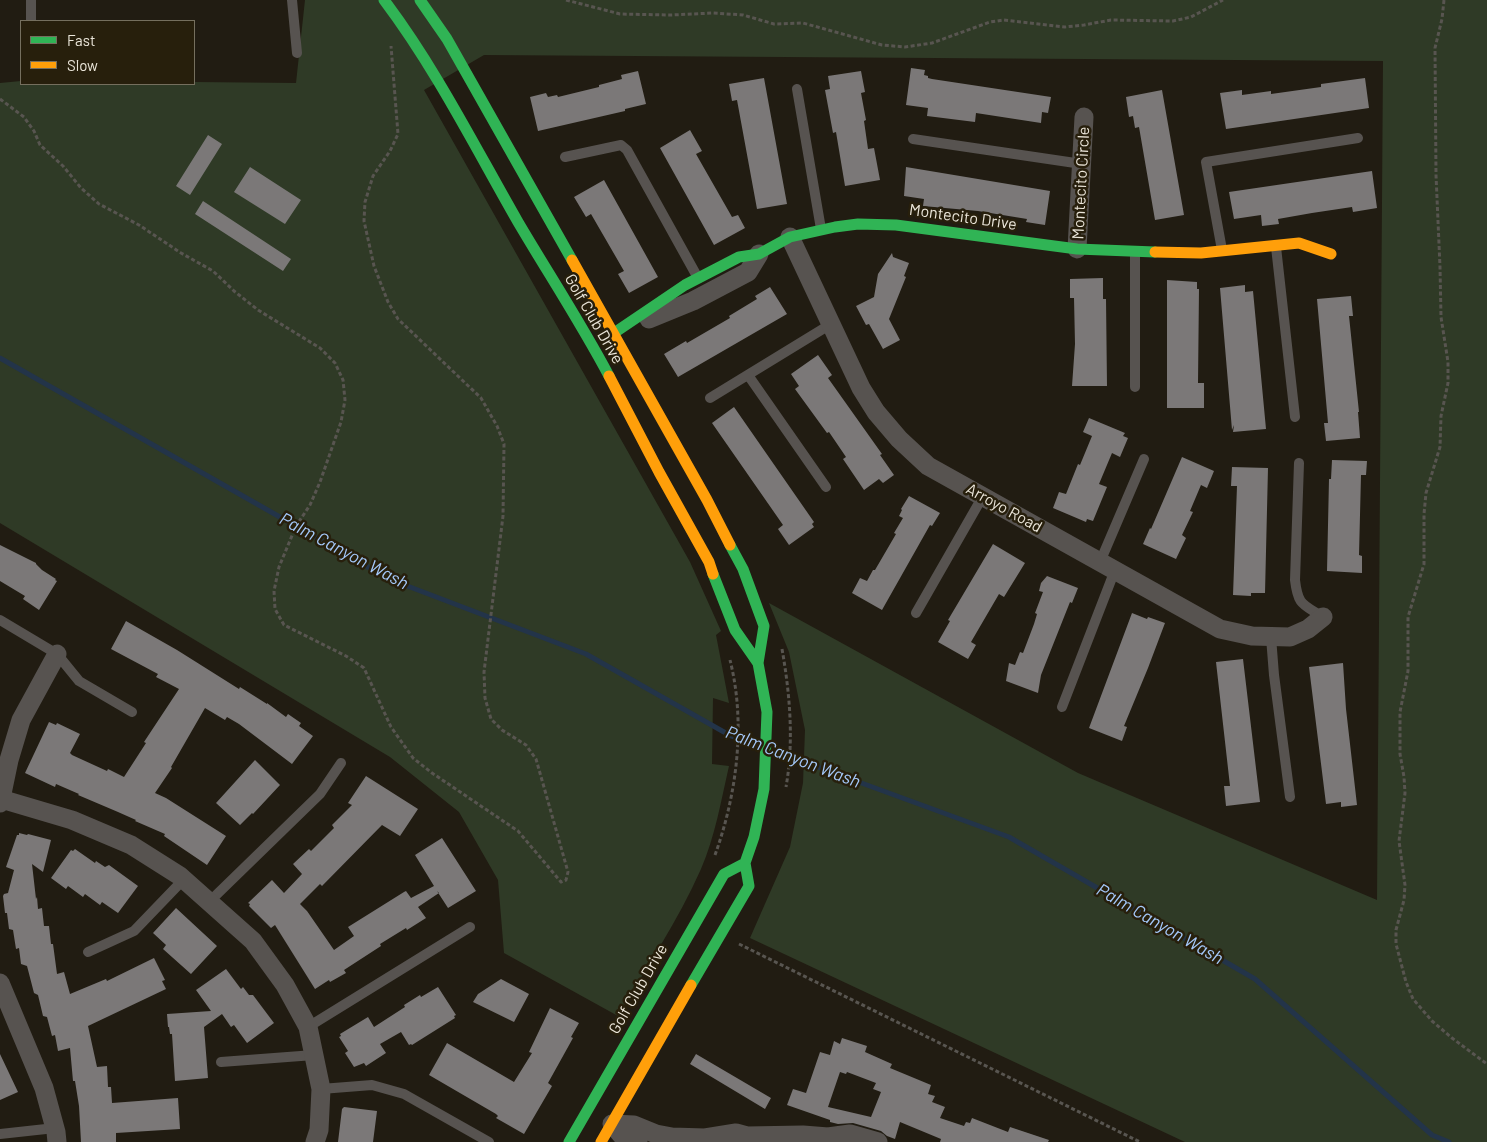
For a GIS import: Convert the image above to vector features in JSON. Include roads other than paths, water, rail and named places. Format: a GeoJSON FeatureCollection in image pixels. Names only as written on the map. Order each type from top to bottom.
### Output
{"type":"FeatureCollection","features":[{"type":"Feature","properties":{"kind":"street","name":"Golf Club Drive"},"geometry":{"type":"LineString","coordinates":[[384,0],[405,28],[469,132],[518,221],[592,346],[708,562],[736,630],[758,664]]}},
{"type":"Feature","properties":{"kind":"street","name":"Golf Club Drive"},"geometry":{"type":"LineString","coordinates":[[420,0],[447,39],[488,110],[707,500],[743,569],[764,626],[758,664],[767,712],[764,789],[754,837],[745,863],[749,886],[601,1142]]}},
{"type":"Feature","properties":{"kind":"street","name":"Montecito Circle"},"geometry":{"type":"LineString","coordinates":[[1077,249],[1084,118]]}},
{"type":"Feature","properties":{"kind":"street","name":"Montecito Drive"},"geometry":{"type":"LineString","coordinates":[[759,254],[790,237],[858,224],[896,225],[1077,249],[1201,253],[1299,243],[1331,254]]}},
{"type":"Feature","properties":{"kind":"street","name":"Arroyo Road"},"geometry":{"type":"LineString","coordinates":[[790,237],[871,404],[899,439],[928,466],[1220,629],[1252,636],[1290,637],[1308,629],[1323,617]]}},
{"type":"Feature","properties":{"kind":"street"},"geometry":{"type":"LineString","coordinates":[[592,346],[703,286],[748,272],[759,254]]}},
{"type":"Feature","properties":{"kind":"street"},"geometry":{"type":"LineString","coordinates":[[58,654],[21,720],[0,800],[72,820],[131,845],[184,879],[253,941],[285,985],[308,1027],[321,1088],[319,1130],[315,1142]]}},
{"type":"Feature","properties":{"kind":"street","name":"Golf Club Drive"},"geometry":{"type":"LineString","coordinates":[[569,1142],[724,874],[745,863]]}},
{"type":"Feature","properties":{"kind":"street"},"geometry":{"type":"LineString","coordinates":[[0,983],[44,1088],[56,1135]]}},
{"type":"Feature","properties":{"kind":"street"},"geometry":{"type":"LineString","coordinates":[[612,1124],[634,1125],[672,1138],[704,1138],[736,1133],[743,1139],[831,1140],[850,1134],[878,1142]]}},
{"type":"Feature","properties":{"kind":"street"},"geometry":{"type":"LineString","coordinates":[[612,1124],[624,1138],[638,1142]]}},
{"type":"Feature","properties":{"kind":"lane"},"geometry":{"type":"LineString","coordinates":[[31,0],[31,20]]}},
{"type":"Feature","properties":{"kind":"lane"},"geometry":{"type":"LineString","coordinates":[[292,0],[297,53]]}},
{"type":"Feature","properties":{"kind":"lane"},"geometry":{"type":"LineString","coordinates":[[797,89],[822,230]]}},
{"type":"Feature","properties":{"kind":"lane"},"geometry":{"type":"LineString","coordinates":[[1222,251],[1206,162],[1358,138]]}},
{"type":"Feature","properties":{"kind":"lane"},"geometry":{"type":"LineString","coordinates":[[913,139],[1082,164]]}},
{"type":"Feature","properties":{"kind":"lane"},"geometry":{"type":"LineString","coordinates":[[565,157],[622,145],[627,150],[703,286]]}},
{"type":"Feature","properties":{"kind":"lane"},"geometry":{"type":"LineString","coordinates":[[1276,246],[1295,417]]}},
{"type":"Feature","properties":{"kind":"lane"},"geometry":{"type":"LineString","coordinates":[[1134,252],[1135,387]]}},
{"type":"Feature","properties":{"kind":"lane"},"geometry":{"type":"LineString","coordinates":[[710,398],[831,324]]}},
{"type":"Feature","properties":{"kind":"lane"},"geometry":{"type":"LineString","coordinates":[[748,375],[826,487]]}},
{"type":"Feature","properties":{"kind":"lane"},"geometry":{"type":"LineString","coordinates":[[1062,707],[1144,459]]}},
{"type":"Feature","properties":{"kind":"lane"},"geometry":{"type":"LineString","coordinates":[[1299,464],[1296,593],[1299,600],[1323,617]]}},
{"type":"Feature","properties":{"kind":"lane"},"geometry":{"type":"LineString","coordinates":[[916,613],[983,496]]}},
{"type":"Feature","properties":{"kind":"lane"},"geometry":{"type":"LineString","coordinates":[[0,620],[58,654],[79,681],[132,712]]}},
{"type":"Feature","properties":{"kind":"lane"},"geometry":{"type":"LineString","coordinates":[[1271,637],[1274,675],[1290,797]]}},
{"type":"Feature","properties":{"kind":"lane"},"geometry":{"type":"LineString","coordinates":[[209,902],[320,794],[341,764]]}},
{"type":"Feature","properties":{"kind":"lane"},"geometry":{"type":"LineString","coordinates":[[88,952],[134,931],[184,879]]}},
{"type":"Feature","properties":{"kind":"lane"},"geometry":{"type":"LineString","coordinates":[[308,1027],[470,927]]}},
{"type":"Feature","properties":{"kind":"lane"},"geometry":{"type":"LineString","coordinates":[[221,1062],[314,1055]]}},
{"type":"Feature","properties":{"kind":"lane"},"geometry":{"type":"LineString","coordinates":[[321,1088],[372,1085],[404,1094],[490,1142]]}},
{"type":"Feature","properties":{"kind":"lane"},"geometry":{"type":"LineString","coordinates":[[0,1134],[56,1135]]}},
{"type":"Feature","properties":{"kind":"waterway","name":"Palm Canyon Wash"},"geometry":{"type":"LineString","coordinates":[[0,358],[389,579],[586,654],[731,736],[759,746]]}},
{"type":"Feature","properties":{"kind":"waterway","name":"Palm Canyon Wash"},"geometry":{"type":"LineString","coordinates":[[774,751],[1009,837],[1255,979],[1432,1135],[1449,1142]]}}]}
